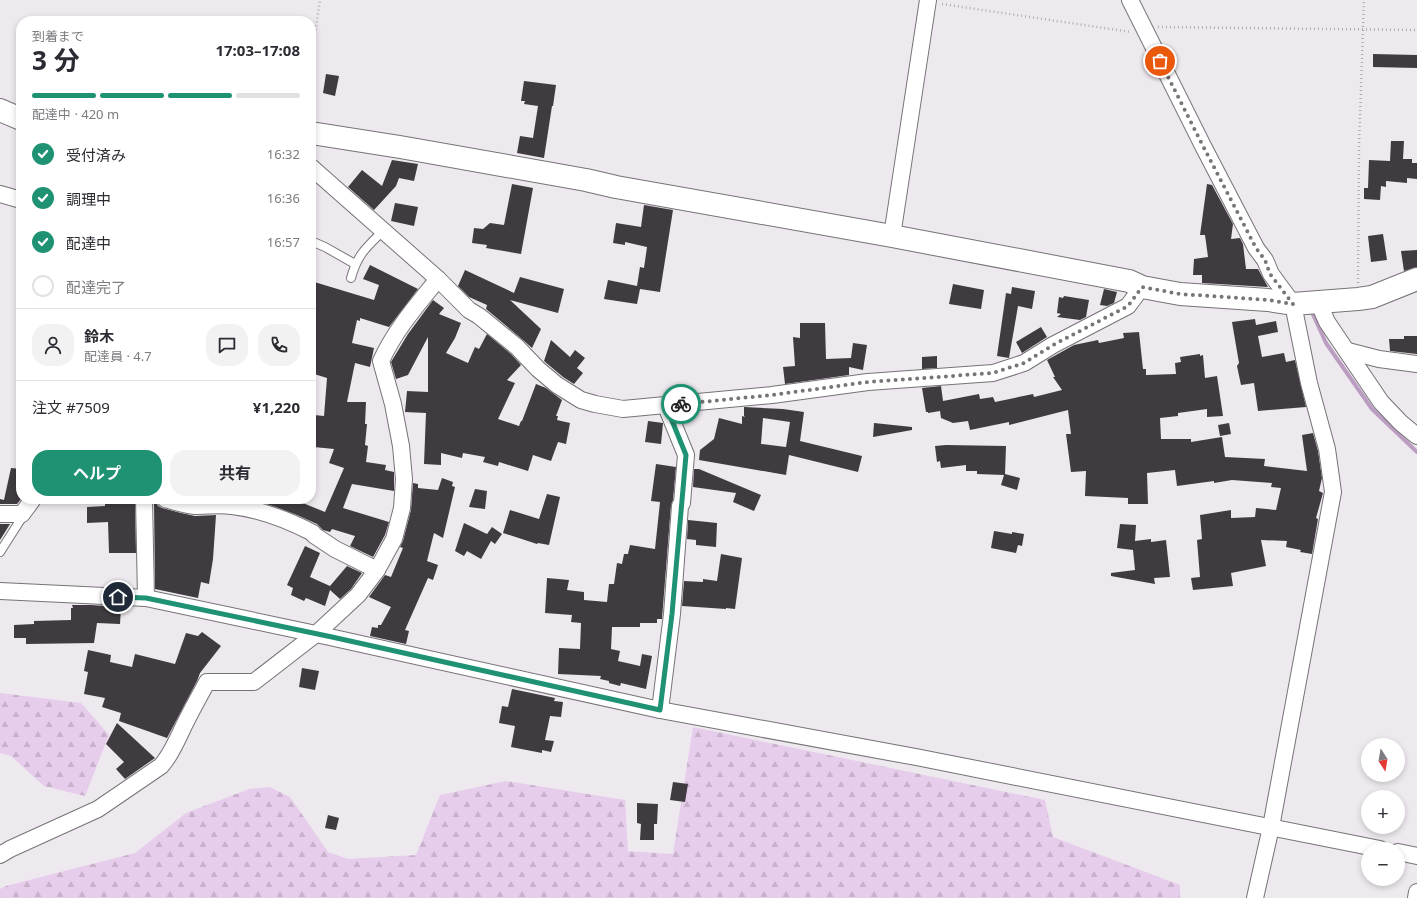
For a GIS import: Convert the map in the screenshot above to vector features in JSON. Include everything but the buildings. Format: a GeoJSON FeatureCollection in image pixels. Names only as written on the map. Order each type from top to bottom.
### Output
{"type":"FeatureCollection","features":[{"type":"Feature","properties":{"kind":"street"},"geometry":{"type":"LineString","coordinates":[[1130,0],[1203,146],[1256,248],[1265,260],[1270,274],[1327,322],[1348,351],[1367,384],[1381,402],[1401,423],[1417,436]]}},
{"type":"Feature","properties":{"kind":"street"},"geometry":{"type":"LineString","coordinates":[[892,236],[927,1]]}},
{"type":"Feature","properties":{"kind":"street"},"geometry":{"type":"LineString","coordinates":[[0,110],[16,117]]}},
{"type":"Feature","properties":{"kind":"street"},"geometry":{"type":"LineString","coordinates":[[316,134],[586,180],[616,187],[892,236],[995,257],[1128,281],[1142,287],[1180,294],[1306,303],[1372,297],[1417,279]]}},
{"type":"Feature","properties":{"kind":"street"},"geometry":{"type":"LineString","coordinates":[[316,171],[384,230],[438,279],[469,310],[479,316],[517,347],[538,369],[557,385],[581,400],[623,409],[772,395],[868,382],[993,373],[1024,363],[1053,345],[1128,306],[1142,287]]}},
{"type":"Feature","properties":{"kind":"street"},"geometry":{"type":"LineString","coordinates":[[0,194],[16,199]]}},
{"type":"Feature","properties":{"kind":"street"},"geometry":{"type":"LineString","coordinates":[[0,854],[98,809],[112,801],[161,766],[174,748],[207,682],[254,682],[316,634],[358,594],[377,570],[394,539],[402,508],[404,479],[401,446],[393,404],[380,361],[389,343],[401,325],[438,279]]}},
{"type":"Feature","properties":{"kind":"street"},"geometry":{"type":"LineString","coordinates":[[1255,898],[1271,827],[1333,492],[1327,449],[1309,383],[1306,303]]}},
{"type":"Feature","properties":{"kind":"street"},"geometry":{"type":"LineString","coordinates":[[1348,351],[1379,359],[1417,364]]}},
{"type":"Feature","properties":{"kind":"street"},"geometry":{"type":"LineString","coordinates":[[660,710],[672,607],[680,506],[682,503],[686,455],[666,406]]}},
{"type":"Feature","properties":{"kind":"street"},"geometry":{"type":"LineString","coordinates":[[0,514],[22,514],[29,504]]}},
{"type":"Feature","properties":{"kind":"street"},"geometry":{"type":"LineString","coordinates":[[144,504],[146,598]]}},
{"type":"Feature","properties":{"kind":"street"},"geometry":{"type":"LineString","coordinates":[[182,504],[193,506],[231,505],[275,517],[302,527],[336,549],[377,570]]}},
{"type":"Feature","properties":{"kind":"street"},"geometry":{"type":"LineString","coordinates":[[0,591],[146,598],[660,710],[916,757],[1361,845]]}},
{"type":"Feature","properties":{"kind":"street"},"geometry":{"type":"LineString","coordinates":[[1405,853],[1417,856]]}},
{"type":"Feature","properties":{"kind":"street"},"geometry":{"type":"LineString","coordinates":[[1416,898],[1417,892]]}},
{"type":"Feature","properties":{"kind":"lane"},"geometry":{"type":"LineString","coordinates":[[351,278],[355,264],[362,251],[384,230]]}},
{"type":"Feature","properties":{"kind":"lane"},"geometry":{"type":"LineString","coordinates":[[316,242],[355,264]]}},
{"type":"Feature","properties":{"kind":"lane"},"geometry":{"type":"LineString","coordinates":[[0,552],[22,519],[22,514]]}},
{"type":"Feature","properties":{"kind":"path"},"geometry":{"type":"LineString","coordinates":[[316,28],[320,0]]}},
{"type":"Feature","properties":{"kind":"path"},"geometry":{"type":"LineString","coordinates":[[1358,299],[1359,147],[1364,0]]}},
{"type":"Feature","properties":{"kind":"path"},"geometry":{"type":"LineString","coordinates":[[927,1],[1138,33],[1146,32],[1160,26],[1417,30]]}},
{"type":"Feature","properties":{"kind":"green space"},"geometry":{"type":"Polygon","coordinates":[[[0,693],[81,703],[109,735],[85,796],[44,786],[11,756],[0,753],[0,693]]]}},
{"type":"Feature","properties":{"kind":"green space"},"geometry":{"type":"Polygon","coordinates":[[[693,727],[1045,800],[1053,837],[1180,885],[1180,898],[0,898],[0,889],[6,886],[135,853],[186,813],[249,789],[270,787],[290,797],[328,852],[348,859],[416,855],[440,795],[506,781],[625,800],[628,851],[673,854],[693,727]]]}},
{"type":"Feature","properties":{"kind":"waterway"},"geometry":{"type":"LineString","coordinates":[[1311,310],[1326,343],[1372,409],[1417,452]]}},
{"type":"Feature","properties":{"kind":"way so far"},"geometry":{"type":"LineString","coordinates":[[681,404],[772,395],[868,382],[993,373],[1024,363],[1053,345],[1128,306],[1142,287],[1180,294],[1268,300],[1293,304],[1270,274],[1265,260],[1256,248],[1160,61]]}},
{"type":"Feature","properties":{"kind":"route"},"geometry":{"type":"LineString","coordinates":[[118,597],[146,598],[332,637],[660,710],[672,614],[680,506],[682,503],[686,455],[666,406],[681,404]]}}]}
